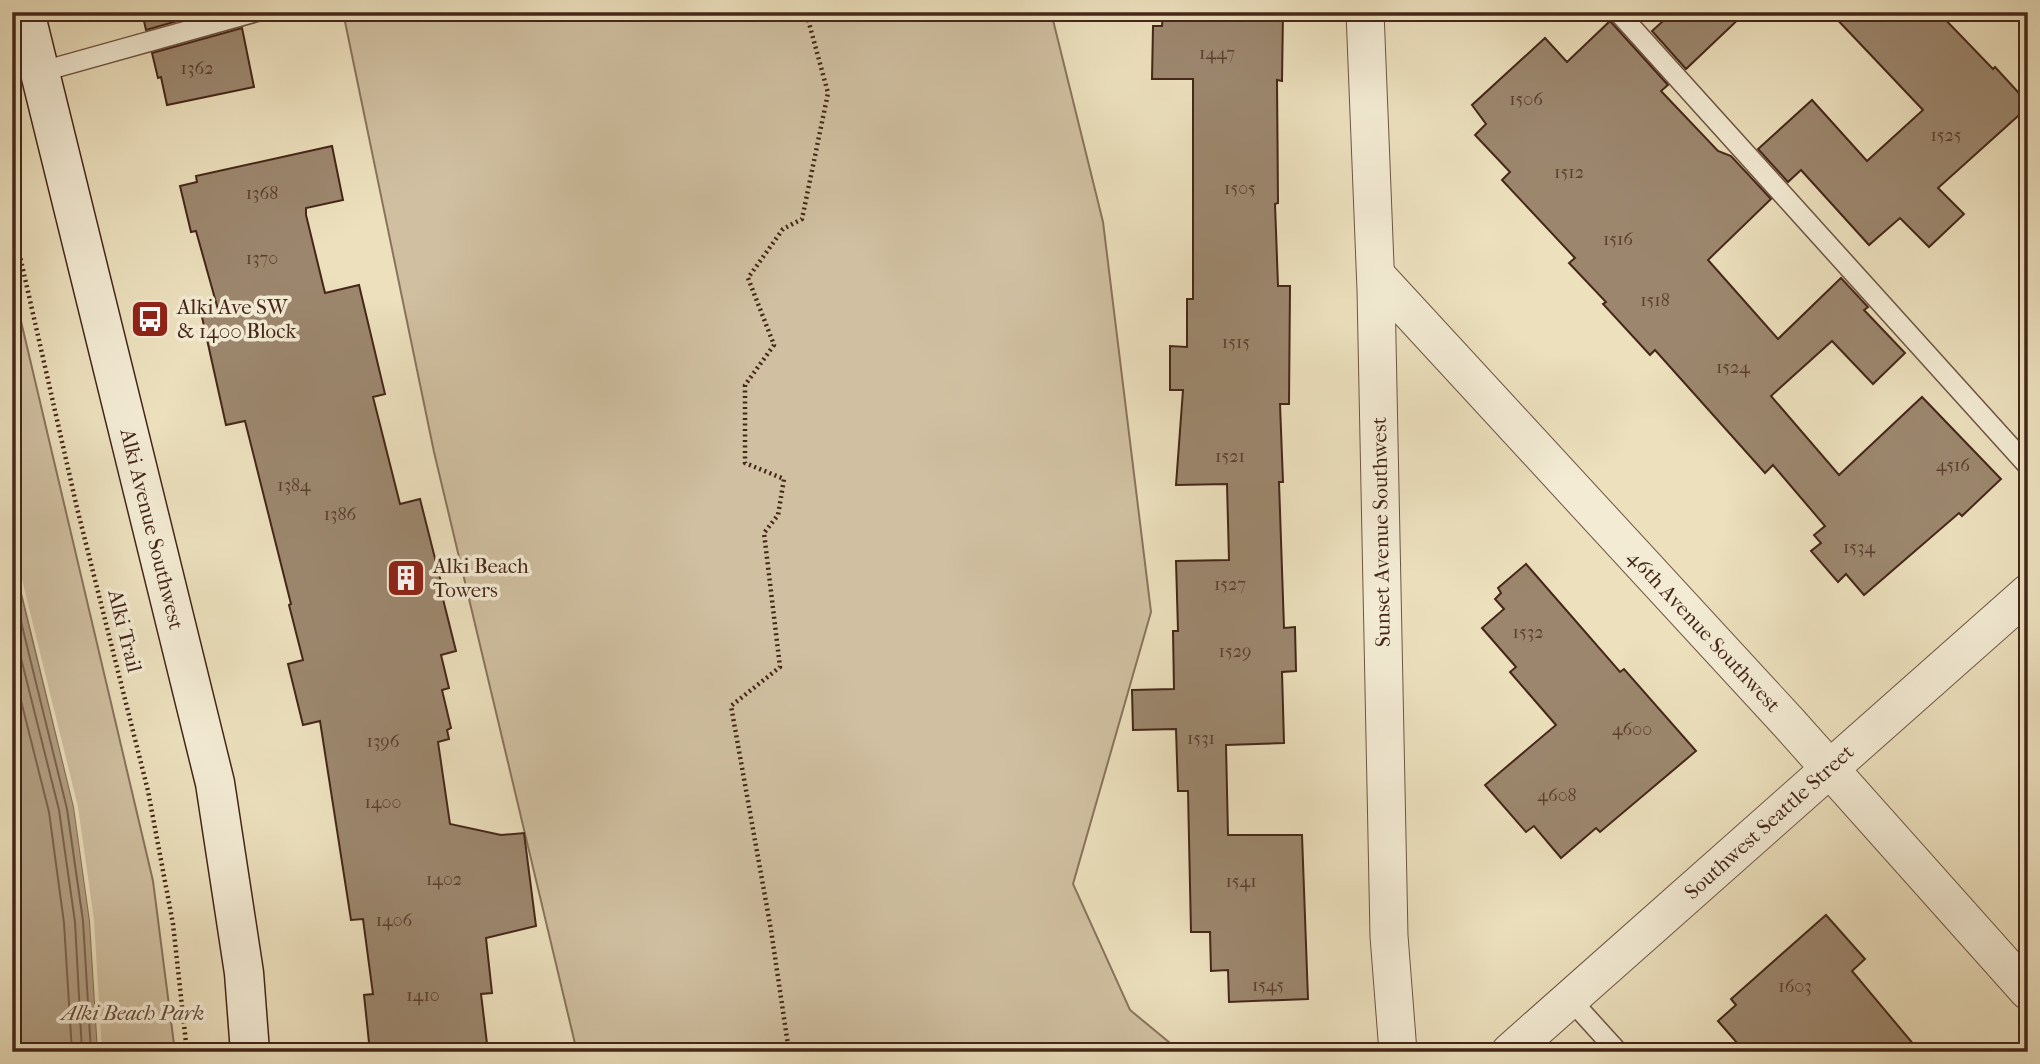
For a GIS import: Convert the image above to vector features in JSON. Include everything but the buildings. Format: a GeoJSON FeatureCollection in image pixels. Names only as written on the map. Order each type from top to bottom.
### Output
{"type":"FeatureCollection","features":[{"type":"Feature","properties":{"kind":"main road","name":"Alki Avenue Southwest"},"geometry":{"type":"LineString","coordinates":[[25,12],[215,783],[244,973],[250,1052]]}},
{"type":"Feature","properties":{"kind":"street","name":"Sunset Avenue Southwest"},"geometry":{"type":"LineString","coordinates":[[1365,12],[1376,275],[1390,936],[1398,1052]]}},
{"type":"Feature","properties":{"kind":"street","name":"46th Avenue Southwest"},"geometry":{"type":"LineString","coordinates":[[1376,275],[1830,768],[2028,991]]}},
{"type":"Feature","properties":{"kind":"street","name":"Southwest Seattle Street"},"geometry":{"type":"LineString","coordinates":[[1510,1052],[2028,593]]}},
{"type":"Feature","properties":{"kind":"lane"},"geometry":{"type":"LineString","coordinates":[[40,72],[255,12]]}},
{"type":"Feature","properties":{"kind":"lane"},"geometry":{"type":"LineString","coordinates":[[1618,12],[2028,466]]}},
{"type":"Feature","properties":{"kind":"lane"},"geometry":{"type":"LineString","coordinates":[[1570,999],[1618,1052]]}},
{"type":"Feature","properties":{"kind":"path"},"geometry":{"type":"LineString","coordinates":[[789,1052],[771,930],[731,706],[780,667],[764,533],[778,515],[784,479],[745,463],[745,385],[774,345],[748,278],[783,229],[802,219],[828,93],[806,12]]}},
{"type":"Feature","properties":{"kind":"path","name":"Alki Trail"},"geometry":{"type":"LineString","coordinates":[[12,221],[77,508],[149,791],[173,924],[187,1052]]}},
{"type":"Feature","properties":{"kind":"green space"},"geometry":{"type":"Polygon","coordinates":[[[343,12],[1051,12],[1103,222],[1151,612],[1073,884],[1130,1010],[1181,1052],[577,1052],[434,452],[343,12]]]}},
{"type":"Feature","properties":{"kind":"green space","name":"Alki Beach Park"},"geometry":{"type":"Polygon","coordinates":[[[12,283],[153,881],[175,1052],[98,1052],[74,807],[12,556],[12,283]]]}},
{"type":"Feature","properties":{"kind":"water"},"geometry":{"type":"Polygon","coordinates":[[[12,556],[74,807],[90,921],[98,1052],[12,1052],[12,556]]]}},
{"type":"Feature","properties":{"kind":"pier"},"geometry":{"type":"Polygon","coordinates":[[[12,552],[16,555],[78,807],[94,920],[102,1052],[98,1052],[90,921],[74,807],[12,552]]]}},
{"type":"Feature","properties":{"kind":"place","name":"Alki Ave SW & 1400 Block"},"geometry":{"type":"Point","coordinates":[150,319]}},
{"type":"Feature","properties":{"kind":"place","name":"Alki Beach Towers"},"geometry":{"type":"Point","coordinates":[406,578]}}]}
